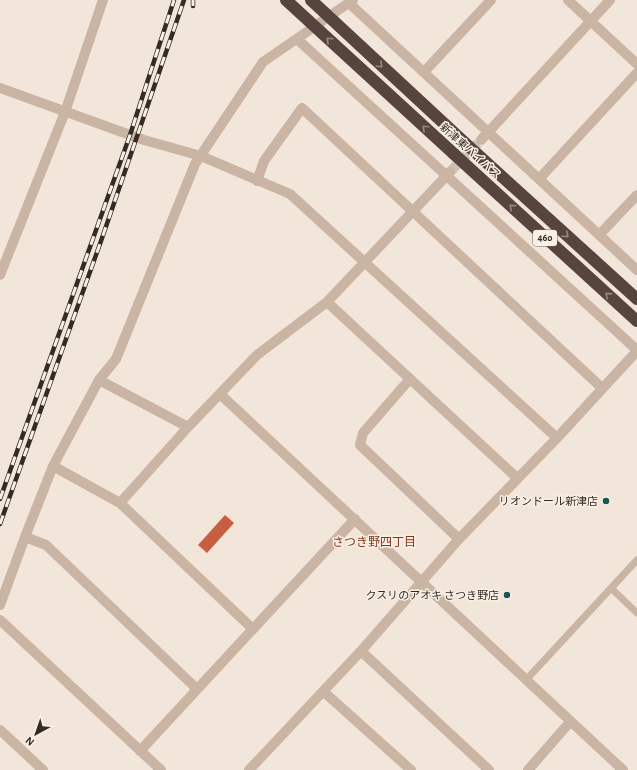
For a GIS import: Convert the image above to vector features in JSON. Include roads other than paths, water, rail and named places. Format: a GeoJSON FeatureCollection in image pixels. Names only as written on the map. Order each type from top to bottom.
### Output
{"type":"FeatureCollection","features":[{"type":"Feature","properties":{"kind":"highway","name":"新津東バイパス"},"geometry":{"type":"LineString","coordinates":[[286,0],[637,321]]}},
{"type":"Feature","properties":{"kind":"highway","name":"新津東バイパス"},"geometry":{"type":"LineString","coordinates":[[311,0],[465,143],[637,299]]}},
{"type":"Feature","properties":{"kind":"street"},"geometry":{"type":"LineString","coordinates":[[1,268],[66,112],[103,0]]}},
{"type":"Feature","properties":{"kind":"street"},"geometry":{"type":"LineString","coordinates":[[424,72],[491,0]]}},
{"type":"Feature","properties":{"kind":"street"},"geometry":{"type":"LineString","coordinates":[[568,0],[637,64]]}},
{"type":"Feature","properties":{"kind":"street"},"geometry":{"type":"LineString","coordinates":[[481,140],[610,0]]}},
{"type":"Feature","properties":{"kind":"street"},"geometry":{"type":"LineString","coordinates":[[0,605],[53,466],[99,380],[116,359],[195,164],[263,62],[351,1],[424,72],[637,270]]}},
{"type":"Feature","properties":{"kind":"street"},"geometry":{"type":"LineString","coordinates":[[249,770],[324,692],[421,581],[516,478],[557,438],[637,351],[448,174],[297,39]]}},
{"type":"Feature","properties":{"kind":"street"},"geometry":{"type":"LineString","coordinates":[[538,179],[637,73]]}},
{"type":"Feature","properties":{"kind":"street"},"geometry":{"type":"LineString","coordinates":[[0,88],[144,140],[201,156],[290,194],[557,438]]}},
{"type":"Feature","properties":{"kind":"street"},"geometry":{"type":"LineString","coordinates":[[257,181],[264,161],[302,108],[602,388]]}},
{"type":"Feature","properties":{"kind":"street"},"geometry":{"type":"LineString","coordinates":[[120,503],[188,427],[221,395],[257,355],[327,302],[448,174]]}},
{"type":"Feature","properties":{"kind":"street"},"geometry":{"type":"LineString","coordinates":[[599,235],[637,195]]}},
{"type":"Feature","properties":{"kind":"street"},"geometry":{"type":"LineString","coordinates":[[327,302],[409,380],[516,478]]}},
{"type":"Feature","properties":{"kind":"street"},"geometry":{"type":"LineString","coordinates":[[99,380],[188,427]]}},
{"type":"Feature","properties":{"kind":"street"},"geometry":{"type":"LineString","coordinates":[[409,380],[363,433],[360,445],[459,540]]}},
{"type":"Feature","properties":{"kind":"street"},"geometry":{"type":"LineString","coordinates":[[221,395],[623,770]]}},
{"type":"Feature","properties":{"kind":"street"},"geometry":{"type":"LineString","coordinates":[[53,466],[120,503],[253,629]]}},
{"type":"Feature","properties":{"kind":"street"},"geometry":{"type":"LineString","coordinates":[[140,751],[355,519]]}},
{"type":"Feature","properties":{"kind":"street"},"geometry":{"type":"LineString","coordinates":[[25,537],[46,545],[197,689]]}},
{"type":"Feature","properties":{"kind":"street"},"geometry":{"type":"LineString","coordinates":[[0,620],[161,770]]}},
{"type":"Feature","properties":{"kind":"street"},"geometry":{"type":"LineString","coordinates":[[361,651],[489,770]]}},
{"type":"Feature","properties":{"kind":"street"},"geometry":{"type":"LineString","coordinates":[[324,692],[411,770]]}},
{"type":"Feature","properties":{"kind":"street"},"geometry":{"type":"LineString","coordinates":[[528,770],[570,722]]}},
{"type":"Feature","properties":{"kind":"street"},"geometry":{"type":"LineString","coordinates":[[0,730],[43,770]]}},
{"type":"Feature","properties":{"kind":"lane"},"geometry":{"type":"LineString","coordinates":[[526,680],[637,560]]}},
{"type":"Feature","properties":{"kind":"lane"},"geometry":{"type":"LineString","coordinates":[[611,588],[637,613]]}},
{"type":"Feature","properties":{"kind":"tunnel"},"geometry":{"type":"LineString","coordinates":[[450,172],[481,140]]}},
{"type":"Feature","properties":{"kind":"railway"},"geometry":{"type":"LineString","coordinates":[[0,499],[130,135],[174,0]]}},
{"type":"Feature","properties":{"kind":"railway"},"geometry":{"type":"LineString","coordinates":[[0,524],[101,241],[184,0]]}},
{"type":"Feature","properties":{"kind":"railway"},"geometry":{"type":"LineString","coordinates":[[193,0],[193,6]]}},
{"type":"Feature","properties":{"kind":"place","name":"リオンドール新津店"},"geometry":{"type":"Point","coordinates":[606,501]}},
{"type":"Feature","properties":{"kind":"place","name":"クスリのアオキ さつき野店"},"geometry":{"type":"Point","coordinates":[507,595]}},
{"type":"Feature","properties":{"kind":"district","name":"さつき野四丁目"},"geometry":{"type":"Point","coordinates":[374,542]}}]}
